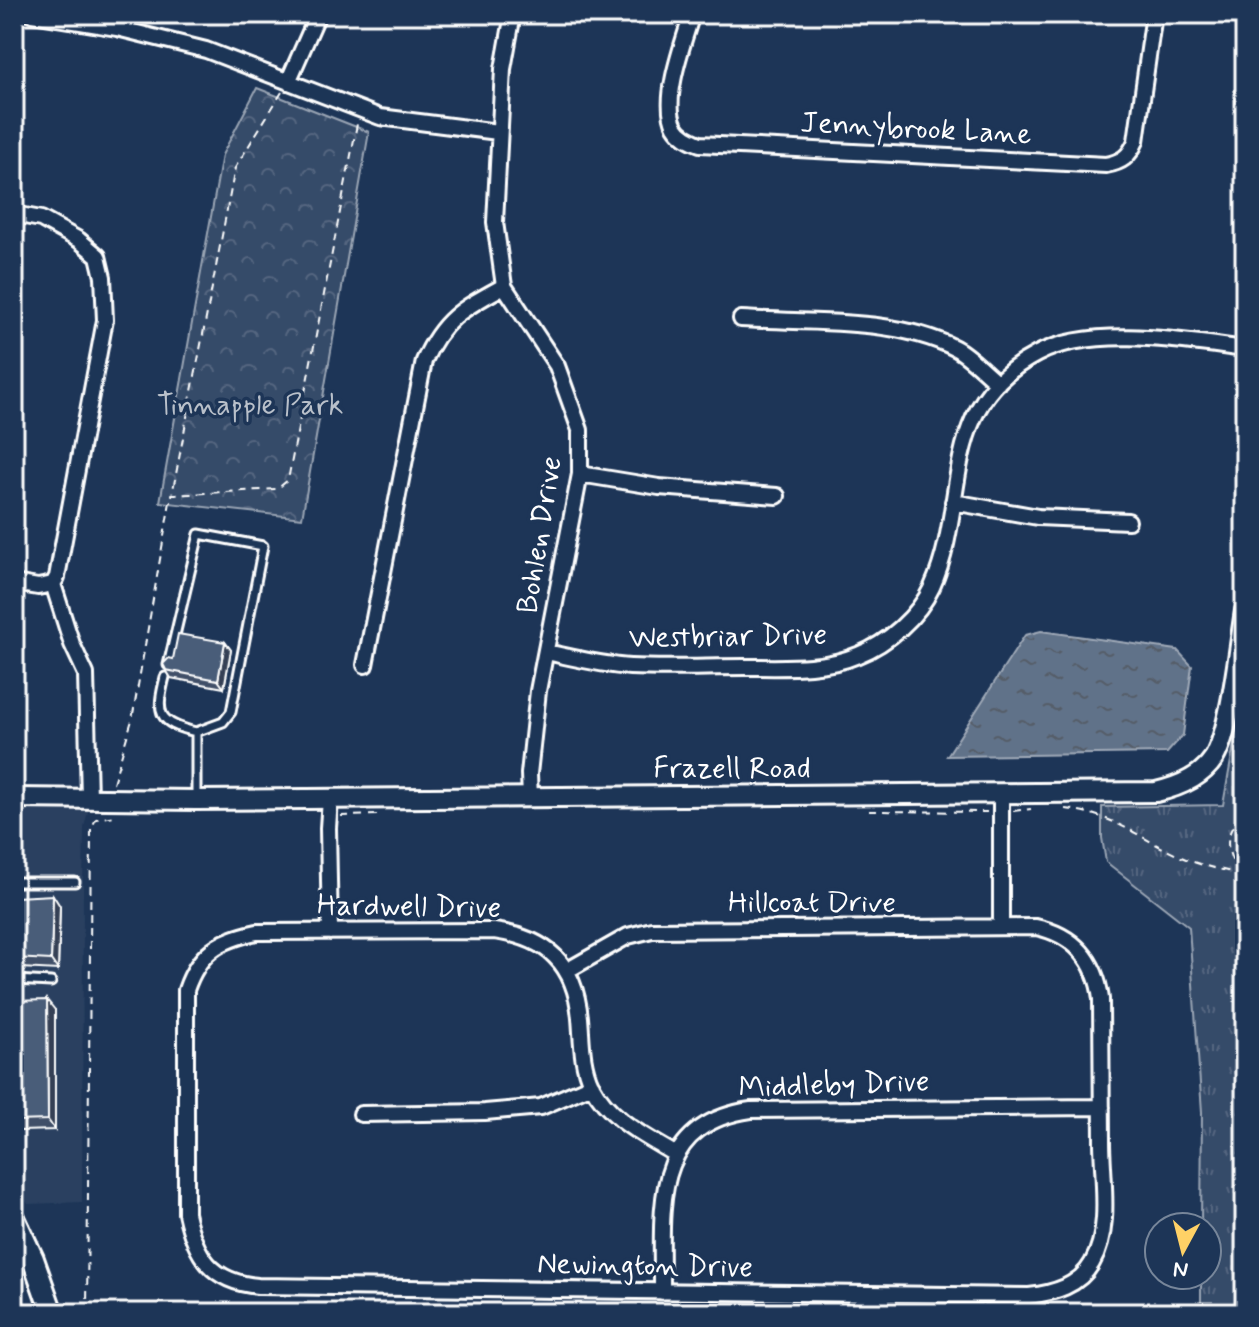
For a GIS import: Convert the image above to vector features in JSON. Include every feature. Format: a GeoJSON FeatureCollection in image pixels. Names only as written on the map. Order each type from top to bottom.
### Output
{"type":"FeatureCollection","features":[{"type":"Feature","properties":{"kind":"main road"},"geometry":{"type":"LineString","coordinates":[[14,1218],[33,1259],[52,1313]]}},
{"type":"Feature","properties":{"kind":"street"},"geometry":{"type":"LineString","coordinates":[[32,14],[162,37],[206,50],[360,111],[421,124],[498,132]]}},
{"type":"Feature","properties":{"kind":"street"},"geometry":{"type":"LineString","coordinates":[[288,82],[318,14]]}},
{"type":"Feature","properties":{"kind":"street","name":"Bohlen Drive"},"geometry":{"type":"LineString","coordinates":[[513,14],[503,69],[495,222],[504,286],[557,366],[580,430],[580,474],[537,705],[529,774],[530,798]]}},
{"type":"Feature","properties":{"kind":"street","name":"Jennybrook Lane"},"geometry":{"type":"LineString","coordinates":[[692,14],[677,63],[671,108],[674,125],[685,137],[700,144],[1106,165],[1120,163],[1131,154],[1136,141],[1154,14]]}},
{"type":"Feature","properties":{"kind":"street"},"geometry":{"type":"LineString","coordinates":[[14,214],[41,219],[79,240],[98,256],[103,277],[105,320],[57,577],[53,584],[72,644],[86,674],[89,799]]}},
{"type":"Feature","properties":{"kind":"street"},"geometry":{"type":"LineString","coordinates":[[365,665],[424,361],[445,324],[458,311],[504,286]]}},
{"type":"Feature","properties":{"kind":"street"},"geometry":{"type":"LineString","coordinates":[[741,319],[900,328],[958,349],[998,383]]}},
{"type":"Feature","properties":{"kind":"street","name":"Westbriar Drive"},"geometry":{"type":"LineString","coordinates":[[546,652],[603,664],[662,667],[801,667],[856,656],[880,645],[903,626],[925,597],[939,565],[965,439],[988,392],[998,383],[1036,354],[1070,341],[1117,338],[1245,349]]}},
{"type":"Feature","properties":{"kind":"street"},"geometry":{"type":"LineString","coordinates":[[580,474],[659,487],[777,496]]}},
{"type":"Feature","properties":{"kind":"street"},"geometry":{"type":"LineString","coordinates":[[953,502],[1038,517],[1128,521]]}},
{"type":"Feature","properties":{"kind":"street"},"geometry":{"type":"LineString","coordinates":[[14,583],[38,587],[53,584]]}},
{"type":"Feature","properties":{"kind":"street","name":"Frazell Road"},"geometry":{"type":"LineString","coordinates":[[14,798],[196,800],[1156,792],[1177,787],[1196,776],[1213,759],[1223,737],[1245,611]]}},
{"type":"Feature","properties":{"kind":"street"},"geometry":{"type":"LineString","coordinates":[[1001,794],[1001,927]]}},
{"type":"Feature","properties":{"kind":"street"},"geometry":{"type":"LineString","coordinates":[[330,799],[330,932]]}},
{"type":"Feature","properties":{"kind":"street","name":"Hillcoat Drive"},"geometry":{"type":"LineString","coordinates":[[568,970],[628,936],[652,930],[1036,927],[1065,937],[1086,956],[1099,983],[1102,1107]]}},
{"type":"Feature","properties":{"kind":"street","name":"Hardwell Drive"},"geometry":{"type":"LineString","coordinates":[[208,1265],[199,1256],[192,1241],[186,1198],[186,990],[196,965],[206,954],[229,938],[257,932],[494,931],[517,934],[536,941],[568,970]]}},
{"type":"Feature","properties":{"kind":"street"},"geometry":{"type":"LineString","coordinates":[[568,970],[577,996],[585,1065],[592,1085],[619,1120],[675,1154]]}},
{"type":"Feature","properties":{"kind":"street"},"geometry":{"type":"LineString","coordinates":[[361,1114],[485,1112],[541,1107],[592,1085]]}},
{"type":"Feature","properties":{"kind":"street","name":"Middleby Drive"},"geometry":{"type":"LineString","coordinates":[[662,1292],[664,1196],[675,1154],[697,1129],[726,1113],[751,1110],[1102,1107]]}},
{"type":"Feature","properties":{"kind":"street","name":"Newington Drive"},"geometry":{"type":"LineString","coordinates":[[208,1265],[227,1278],[258,1286],[1048,1294],[1065,1288],[1081,1276],[1092,1262],[1103,1222],[1102,1107]]}},
{"type":"Feature","properties":{"kind":"lane"},"geometry":{"type":"LineString","coordinates":[[165,677],[159,701],[160,713],[178,728],[196,732],[223,722],[231,712],[263,546],[199,534],[168,665]]}},
{"type":"Feature","properties":{"kind":"lane"},"geometry":{"type":"LineString","coordinates":[[196,732],[196,800]]}},
{"type":"Feature","properties":{"kind":"lane"},"geometry":{"type":"LineString","coordinates":[[14,882],[75,882]]}},
{"type":"Feature","properties":{"kind":"lane"},"geometry":{"type":"LineString","coordinates":[[14,980],[51,982]]}},
{"type":"Feature","properties":{"kind":"path"},"geometry":{"type":"LineString","coordinates":[[113,783],[132,720],[235,168],[288,82]]}},
{"type":"Feature","properties":{"kind":"path"},"geometry":{"type":"LineString","coordinates":[[172,495],[277,489],[288,480],[360,111]]}},
{"type":"Feature","properties":{"kind":"path"},"geometry":{"type":"LineString","coordinates":[[1016,811],[1035,809]]}},
{"type":"Feature","properties":{"kind":"path"},"geometry":{"type":"LineString","coordinates":[[1061,809],[1107,817],[1181,857],[1245,875]]}},
{"type":"Feature","properties":{"kind":"path"},"geometry":{"type":"LineString","coordinates":[[1239,873],[1228,854],[1226,842],[1232,826],[1245,812]]}},
{"type":"Feature","properties":{"kind":"path"},"geometry":{"type":"LineString","coordinates":[[87,1313],[91,829]]}},
{"type":"Feature","properties":{"kind":"shaded area"},"geometry":{"type":"Polygon","coordinates":[[[14,805],[89,807],[84,827],[83,881],[82,1202],[28,1204],[14,1181],[14,805]]]}},
{"type":"Feature","properties":{"kind":"green space","name":"Tinnapple Park"},"geometry":{"type":"Polygon","coordinates":[[[257,88],[369,132],[302,518],[160,502],[222,155],[257,88]]]}},
{"type":"Feature","properties":{"kind":"green space"},"geometry":{"type":"Polygon","coordinates":[[[1245,683],[1245,1313],[1201,1313],[1201,1291],[1223,1291],[1223,1211],[1201,1211],[1202,1112],[1189,927],[1106,862],[1102,807],[1223,805],[1245,683]]]}},
{"type":"Feature","properties":{"kind":"water"},"geometry":{"type":"Polygon","coordinates":[[[1041,631],[1177,650],[1192,666],[1183,735],[1167,753],[947,756],[1025,635],[1041,631]]]}},
{"type":"Feature","properties":{"kind":"building"},"geometry":{"type":"Polygon","coordinates":[[[178,634],[225,642],[218,680],[166,670],[163,664],[169,658],[173,659],[178,634]]]}},
{"type":"Feature","properties":{"kind":"building"},"geometry":{"type":"Polygon","coordinates":[[[53,895],[51,960],[14,958],[16,897],[53,895]]]}},
{"type":"Feature","properties":{"kind":"building"},"geometry":{"type":"Polygon","coordinates":[[[47,1000],[48,1120],[14,1121],[14,1001],[47,1000]]]}}]}
